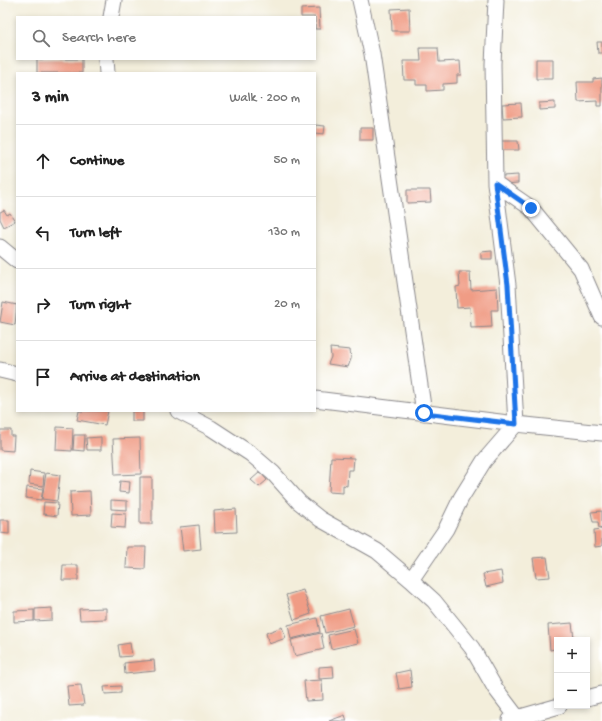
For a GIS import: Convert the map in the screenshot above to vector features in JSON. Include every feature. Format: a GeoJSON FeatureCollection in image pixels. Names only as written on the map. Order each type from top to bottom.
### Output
{"type":"FeatureCollection","features":[{"type":"Feature","properties":{"kind":"street"},"geometry":{"type":"LineString","coordinates":[[111,16],[114,0]]}},
{"type":"Feature","properties":{"kind":"street"},"geometry":{"type":"LineString","coordinates":[[360,0],[372,54],[424,413]]}},
{"type":"Feature","properties":{"kind":"street"},"geometry":{"type":"LineString","coordinates":[[411,580],[446,529],[465,492],[484,461],[516,424],[508,285],[495,183],[493,64],[496,0]]}},
{"type":"Feature","properties":{"kind":"street"},"geometry":{"type":"LineString","coordinates":[[106,60],[107,72]]}},
{"type":"Feature","properties":{"kind":"street"},"geometry":{"type":"LineString","coordinates":[[495,183],[531,208],[581,269],[602,317]]}},
{"type":"Feature","properties":{"kind":"street"},"geometry":{"type":"LineString","coordinates":[[0,247],[16,259]]}},
{"type":"Feature","properties":{"kind":"street"},"geometry":{"type":"LineString","coordinates":[[0,370],[16,374]]}},
{"type":"Feature","properties":{"kind":"street"},"geometry":{"type":"LineString","coordinates":[[316,399],[602,433]]}},
{"type":"Feature","properties":{"kind":"street"},"geometry":{"type":"LineString","coordinates":[[180,412],[211,428],[251,454],[272,473],[299,502],[320,519],[377,551],[434,601],[472,648],[514,720],[554,708]]}},
{"type":"Feature","properties":{"kind":"street"},"geometry":{"type":"LineString","coordinates":[[590,697],[602,694]]}},
{"type":"Feature","properties":{"kind":"building"},"geometry":{"type":"Polygon","coordinates":[[[319,8],[320,29],[316,29],[316,16],[301,16],[301,9],[319,8]]]}},
{"type":"Feature","properties":{"kind":"building"},"geometry":{"type":"Polygon","coordinates":[[[409,8],[410,31],[392,31],[391,9],[409,8]]]}},
{"type":"Feature","properties":{"kind":"building"},"geometry":{"type":"Polygon","coordinates":[[[597,42],[602,42],[602,53],[598,53],[597,42]]]}},
{"type":"Feature","properties":{"kind":"building"},"geometry":{"type":"Polygon","coordinates":[[[420,48],[438,48],[439,62],[460,61],[461,75],[457,75],[457,83],[443,84],[443,90],[427,91],[427,85],[416,85],[416,80],[404,80],[403,61],[421,61],[420,48]]]}},
{"type":"Feature","properties":{"kind":"building"},"geometry":{"type":"Polygon","coordinates":[[[536,59],[553,59],[553,79],[536,79],[536,59]]]}},
{"type":"Feature","properties":{"kind":"building"},"geometry":{"type":"Polygon","coordinates":[[[37,60],[82,60],[82,72],[37,72],[37,60]]]}},
{"type":"Feature","properties":{"kind":"building"},"geometry":{"type":"Polygon","coordinates":[[[602,78],[602,106],[597,106],[597,101],[578,102],[577,82],[593,82],[593,79],[602,78]]]}},
{"type":"Feature","properties":{"kind":"building"},"geometry":{"type":"Polygon","coordinates":[[[555,102],[555,109],[539,110],[539,103],[555,102]]]}},
{"type":"Feature","properties":{"kind":"building"},"geometry":{"type":"Polygon","coordinates":[[[521,103],[522,117],[503,118],[502,104],[521,103]]]}},
{"type":"Feature","properties":{"kind":"building"},"geometry":{"type":"Polygon","coordinates":[[[316,125],[325,126],[324,134],[316,133],[316,125]]]}},
{"type":"Feature","properties":{"kind":"building"},"geometry":{"type":"Polygon","coordinates":[[[360,128],[373,128],[373,140],[360,140],[360,128]]]}},
{"type":"Feature","properties":{"kind":"building"},"geometry":{"type":"Polygon","coordinates":[[[501,141],[518,141],[519,150],[501,150],[501,141]]]}},
{"type":"Feature","properties":{"kind":"building"},"geometry":{"type":"Polygon","coordinates":[[[518,175],[518,183],[503,184],[502,176],[518,175]]]}},
{"type":"Feature","properties":{"kind":"building"},"geometry":{"type":"Polygon","coordinates":[[[407,190],[430,190],[431,202],[407,203],[407,190]]]}},
{"type":"Feature","properties":{"kind":"building"},"geometry":{"type":"Polygon","coordinates":[[[4,210],[7,215],[10,213],[15,221],[4,227],[0,219],[0,212],[4,210]]]}},
{"type":"Feature","properties":{"kind":"building"},"geometry":{"type":"Polygon","coordinates":[[[492,251],[492,259],[481,259],[481,252],[492,251]]]}},
{"type":"Feature","properties":{"kind":"building"},"geometry":{"type":"Polygon","coordinates":[[[459,272],[470,272],[471,290],[497,288],[498,310],[491,310],[492,327],[471,328],[470,307],[457,308],[456,287],[460,286],[459,272]]]}},
{"type":"Feature","properties":{"kind":"building"},"geometry":{"type":"Polygon","coordinates":[[[3,302],[16,305],[15,325],[0,322],[3,302]]]}},
{"type":"Feature","properties":{"kind":"building"},"geometry":{"type":"Polygon","coordinates":[[[330,348],[350,350],[351,359],[348,367],[328,364],[331,357],[330,348]]]}},
{"type":"Feature","properties":{"kind":"building"},"geometry":{"type":"Polygon","coordinates":[[[79,412],[108,412],[105,425],[77,420],[79,412]]]}},
{"type":"Feature","properties":{"kind":"building"},"geometry":{"type":"Polygon","coordinates":[[[132,412],[143,412],[143,421],[132,421],[132,412]]]}},
{"type":"Feature","properties":{"kind":"building"},"geometry":{"type":"Polygon","coordinates":[[[57,427],[73,428],[72,451],[56,450],[57,427]]]}},
{"type":"Feature","properties":{"kind":"building"},"geometry":{"type":"Polygon","coordinates":[[[0,430],[11,430],[11,436],[14,436],[13,451],[0,450],[0,430]]]}},
{"type":"Feature","properties":{"kind":"building"},"geometry":{"type":"Polygon","coordinates":[[[74,435],[85,435],[84,451],[73,450],[74,435]]]}},
{"type":"Feature","properties":{"kind":"building"},"geometry":{"type":"Polygon","coordinates":[[[101,437],[101,450],[87,450],[86,438],[101,437]]]}},
{"type":"Feature","properties":{"kind":"building"},"geometry":{"type":"Polygon","coordinates":[[[140,438],[141,474],[115,475],[113,439],[140,438]]]}},
{"type":"Feature","properties":{"kind":"building"},"geometry":{"type":"Polygon","coordinates":[[[331,457],[354,458],[353,470],[348,470],[347,486],[343,485],[343,493],[329,492],[331,457]]]}},
{"type":"Feature","properties":{"kind":"building"},"geometry":{"type":"Polygon","coordinates":[[[30,471],[44,473],[43,486],[29,484],[30,471]]]}},
{"type":"Feature","properties":{"kind":"building"},"geometry":{"type":"Polygon","coordinates":[[[260,472],[267,480],[259,487],[251,480],[260,472]]]}},
{"type":"Feature","properties":{"kind":"building"},"geometry":{"type":"Polygon","coordinates":[[[46,473],[60,475],[57,501],[42,499],[46,473]]]}},
{"type":"Feature","properties":{"kind":"building"},"geometry":{"type":"Polygon","coordinates":[[[140,477],[152,477],[152,524],[140,524],[140,477]]]}},
{"type":"Feature","properties":{"kind":"building"},"geometry":{"type":"Polygon","coordinates":[[[120,481],[130,482],[129,493],[119,492],[120,481]]]}},
{"type":"Feature","properties":{"kind":"building"},"geometry":{"type":"Polygon","coordinates":[[[27,487],[43,489],[41,500],[26,498],[27,487]]]}},
{"type":"Feature","properties":{"kind":"building"},"geometry":{"type":"Polygon","coordinates":[[[90,491],[91,515],[71,516],[70,492],[90,491]]]}},
{"type":"Feature","properties":{"kind":"building"},"geometry":{"type":"Polygon","coordinates":[[[111,500],[127,501],[127,510],[111,509],[111,500]]]}},
{"type":"Feature","properties":{"kind":"building"},"geometry":{"type":"Polygon","coordinates":[[[44,502],[58,503],[57,516],[43,514],[44,502]]]}},
{"type":"Feature","properties":{"kind":"building"},"geometry":{"type":"Polygon","coordinates":[[[236,509],[237,532],[215,533],[214,511],[236,509]]]}},
{"type":"Feature","properties":{"kind":"building"},"geometry":{"type":"Polygon","coordinates":[[[602,511],[602,527],[599,528],[598,522],[593,522],[591,512],[602,511]]]}},
{"type":"Feature","properties":{"kind":"building"},"geometry":{"type":"Polygon","coordinates":[[[112,513],[126,514],[125,528],[111,527],[112,513]]]}},
{"type":"Feature","properties":{"kind":"building"},"geometry":{"type":"Polygon","coordinates":[[[0,520],[9,520],[9,534],[0,533],[0,520]]]}},
{"type":"Feature","properties":{"kind":"building"},"geometry":{"type":"Polygon","coordinates":[[[199,525],[201,549],[183,551],[180,527],[199,525]]]}},
{"type":"Feature","properties":{"kind":"building"},"geometry":{"type":"Polygon","coordinates":[[[602,529],[602,546],[595,547],[594,530],[602,529]]]}},
{"type":"Feature","properties":{"kind":"building"},"geometry":{"type":"Polygon","coordinates":[[[127,547],[146,547],[145,569],[126,568],[127,547]]]}},
{"type":"Feature","properties":{"kind":"building"},"geometry":{"type":"Polygon","coordinates":[[[547,557],[550,577],[536,578],[533,558],[547,557]]]}},
{"type":"Feature","properties":{"kind":"building"},"geometry":{"type":"Polygon","coordinates":[[[63,565],[78,565],[78,580],[62,580],[63,565]]]}},
{"type":"Feature","properties":{"kind":"building"},"geometry":{"type":"Polygon","coordinates":[[[501,571],[503,583],[486,587],[483,574],[501,571]]]}},
{"type":"Feature","properties":{"kind":"building"},"geometry":{"type":"Polygon","coordinates":[[[303,590],[311,614],[294,620],[286,595],[303,590]]]}},
{"type":"Feature","properties":{"kind":"building"},"geometry":{"type":"Polygon","coordinates":[[[52,608],[52,620],[35,621],[35,609],[52,608]]]}},
{"type":"Feature","properties":{"kind":"building"},"geometry":{"type":"Polygon","coordinates":[[[106,608],[106,619],[80,620],[79,609],[106,608]]]}},
{"type":"Feature","properties":{"kind":"building"},"geometry":{"type":"Polygon","coordinates":[[[349,609],[354,626],[325,633],[321,616],[349,609]]]}},
{"type":"Feature","properties":{"kind":"building"},"geometry":{"type":"Polygon","coordinates":[[[34,610],[34,621],[14,622],[14,611],[34,610]]]}},
{"type":"Feature","properties":{"kind":"building"},"geometry":{"type":"Polygon","coordinates":[[[317,618],[320,632],[291,639],[288,625],[317,618]]]}},
{"type":"Feature","properties":{"kind":"building"},"geometry":{"type":"Polygon","coordinates":[[[572,623],[574,637],[554,637],[554,649],[550,650],[548,625],[572,623]]]}},
{"type":"Feature","properties":{"kind":"building"},"geometry":{"type":"Polygon","coordinates":[[[282,627],[286,638],[269,644],[266,633],[282,627]]]}},
{"type":"Feature","properties":{"kind":"building"},"geometry":{"type":"Polygon","coordinates":[[[354,629],[358,643],[331,649],[328,635],[354,629]]]}},
{"type":"Feature","properties":{"kind":"building"},"geometry":{"type":"Polygon","coordinates":[[[321,633],[324,649],[295,656],[291,640],[321,633]]]}},
{"type":"Feature","properties":{"kind":"building"},"geometry":{"type":"Polygon","coordinates":[[[130,643],[132,656],[120,657],[118,645],[130,643]]]}},
{"type":"Feature","properties":{"kind":"building"},"geometry":{"type":"Polygon","coordinates":[[[154,660],[155,671],[125,674],[124,663],[154,660]]]}},
{"type":"Feature","properties":{"kind":"building"},"geometry":{"type":"Polygon","coordinates":[[[333,666],[334,678],[319,679],[319,667],[333,666]]]}},
{"type":"Feature","properties":{"kind":"building"},"geometry":{"type":"Polygon","coordinates":[[[410,670],[412,687],[399,689],[396,673],[410,670]]]}},
{"type":"Feature","properties":{"kind":"building"},"geometry":{"type":"Polygon","coordinates":[[[322,680],[323,700],[306,701],[304,681],[322,680]]]}},
{"type":"Feature","properties":{"kind":"building"},"geometry":{"type":"Polygon","coordinates":[[[81,685],[84,705],[69,706],[67,686],[81,685]]]}},
{"type":"Feature","properties":{"kind":"building"},"geometry":{"type":"Polygon","coordinates":[[[121,686],[121,693],[105,694],[104,687],[121,686]]]}},
{"type":"Feature","properties":{"kind":"building"},"geometry":{"type":"Polygon","coordinates":[[[345,715],[347,721],[329,721],[345,715]]]}},
{"type":"Feature","properties":{"kind":"route"},"geometry":{"type":"LineString","coordinates":[[424,413],[516,424],[508,285],[495,183],[531,208]]}}]}
